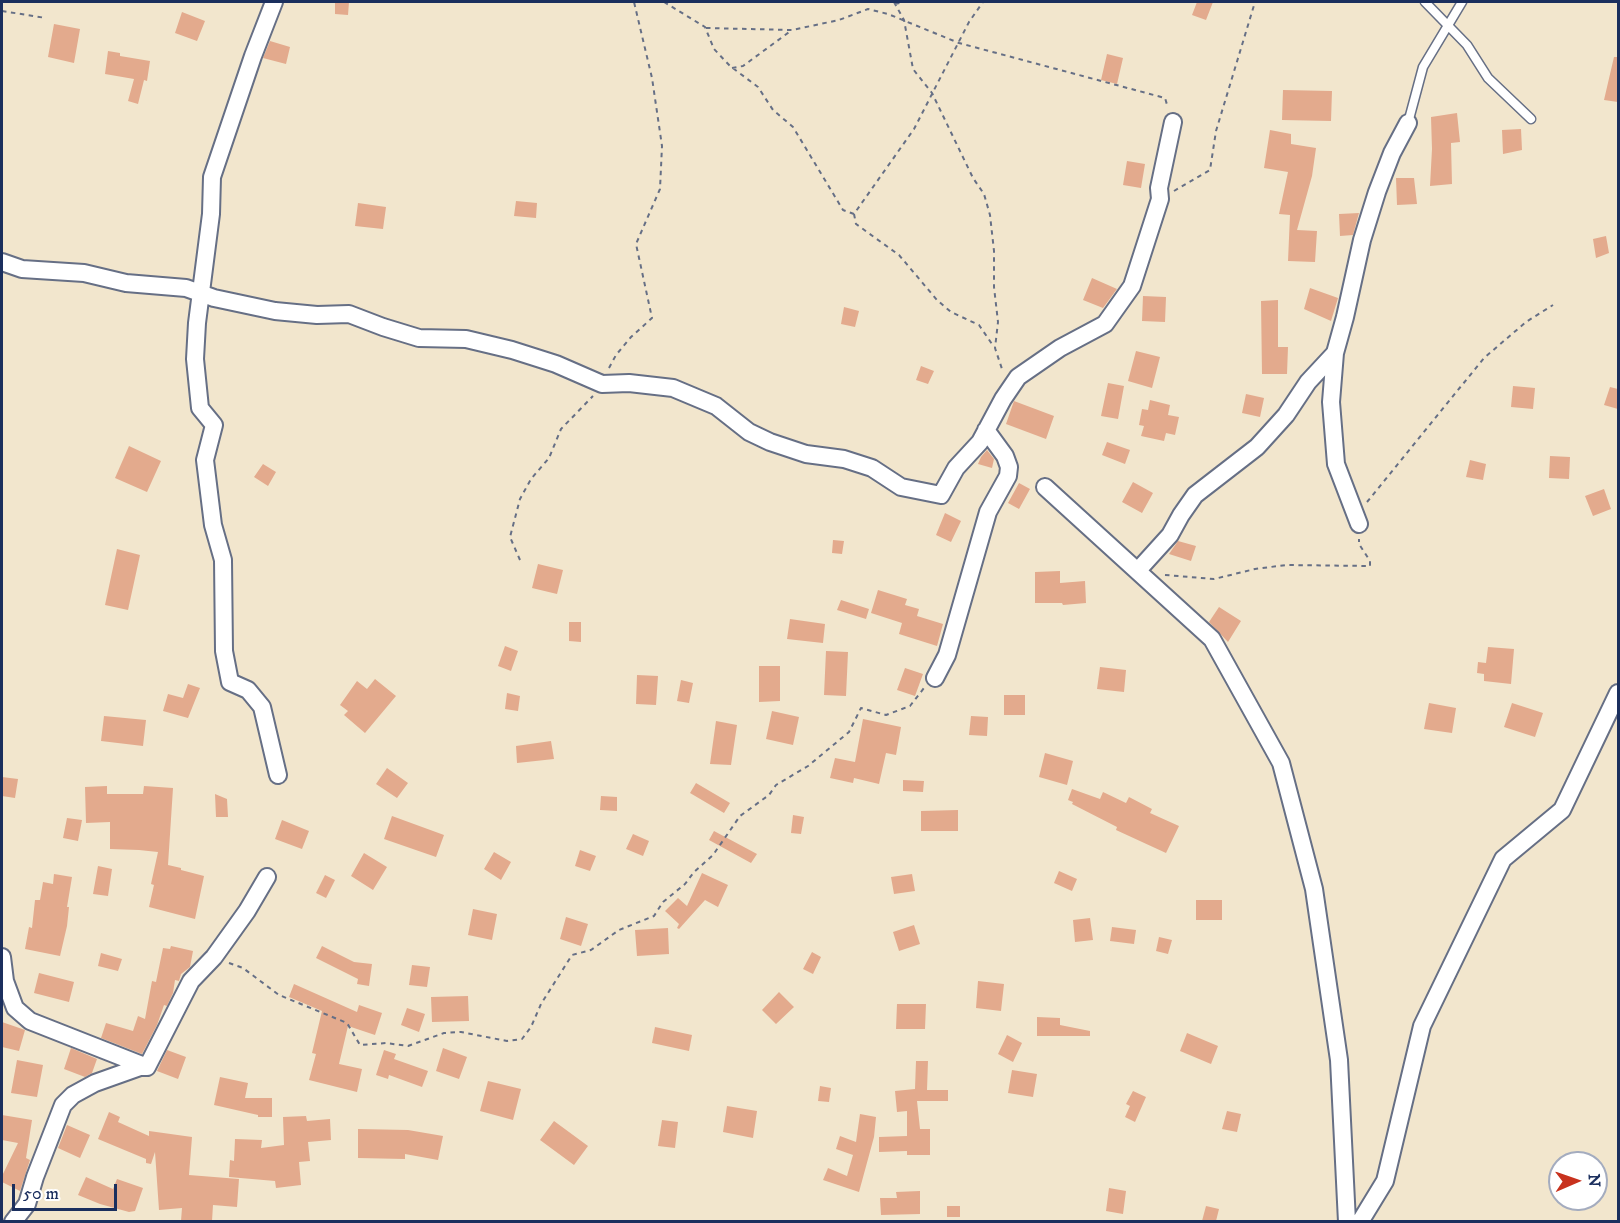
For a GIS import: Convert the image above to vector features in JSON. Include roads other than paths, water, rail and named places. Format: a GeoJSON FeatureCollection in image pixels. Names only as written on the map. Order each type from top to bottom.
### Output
{"type":"FeatureCollection","features":[{"type":"Feature","properties":{"kind":"street"},"geometry":{"type":"LineString","coordinates":[[274,2],[212,177],[211,214],[197,323],[195,359],[200,408],[214,425],[205,460],[213,525],[224,560],[224,651],[230,682],[248,690],[262,707],[278,775]]}},
{"type":"Feature","properties":{"kind":"street"},"geometry":{"type":"LineString","coordinates":[[2,262],[22,269],[84,273],[126,283],[186,288],[201,294],[275,311],[317,315],[349,314],[420,339],[466,339],[478,342],[556,364],[602,384],[628,383],[673,388],[716,406],[749,432],[770,442],[806,454],[843,459],[872,468],[901,487],[941,495],[956,468],[980,442],[1018,377],[1060,348],[1105,324],[1132,286],[1160,199],[1160,188],[1173,122]]}},
{"type":"Feature","properties":{"kind":"street"},"geometry":{"type":"LineString","coordinates":[[1359,524],[1336,464],[1330,402],[1335,353],[1362,240],[1377,192],[1392,153],[1408,123]]}},
{"type":"Feature","properties":{"kind":"street"},"geometry":{"type":"LineString","coordinates":[[1139,568],[1170,535],[1195,495],[1257,447],[1286,415],[1308,382],[1335,353]]}},
{"type":"Feature","properties":{"kind":"street"},"geometry":{"type":"LineString","coordinates":[[935,678],[947,655],[988,512],[1008,476],[1009,467],[1005,456],[986,430]]}},
{"type":"Feature","properties":{"kind":"street"},"geometry":{"type":"LineString","coordinates":[[1045,487],[1139,568],[1212,639],[1281,763],[1316,900],[1338,1060],[1347,1221]]}},
{"type":"Feature","properties":{"kind":"street"},"geometry":{"type":"LineString","coordinates":[[1360,1221],[1385,1181],[1422,1026],[1503,859],[1562,810],[1618,693]]}},
{"type":"Feature","properties":{"kind":"street"},"geometry":{"type":"LineString","coordinates":[[147,1067],[191,981],[214,957],[267,878]]}},
{"type":"Feature","properties":{"kind":"street"},"geometry":{"type":"LineString","coordinates":[[2,957],[5,981],[15,1008],[30,1021],[147,1067]]}},
{"type":"Feature","properties":{"kind":"street"},"geometry":{"type":"LineString","coordinates":[[13,1221],[27,1204],[35,1177],[63,1106],[73,1095],[95,1083],[140,1067],[147,1067]]}},
{"type":"Feature","properties":{"kind":"lane"},"geometry":{"type":"LineString","coordinates":[[1425,2],[1467,45],[1488,78],[1531,119]]}},
{"type":"Feature","properties":{"kind":"lane"},"geometry":{"type":"LineString","coordinates":[[1408,123],[1423,67],[1462,2]]}}]}
